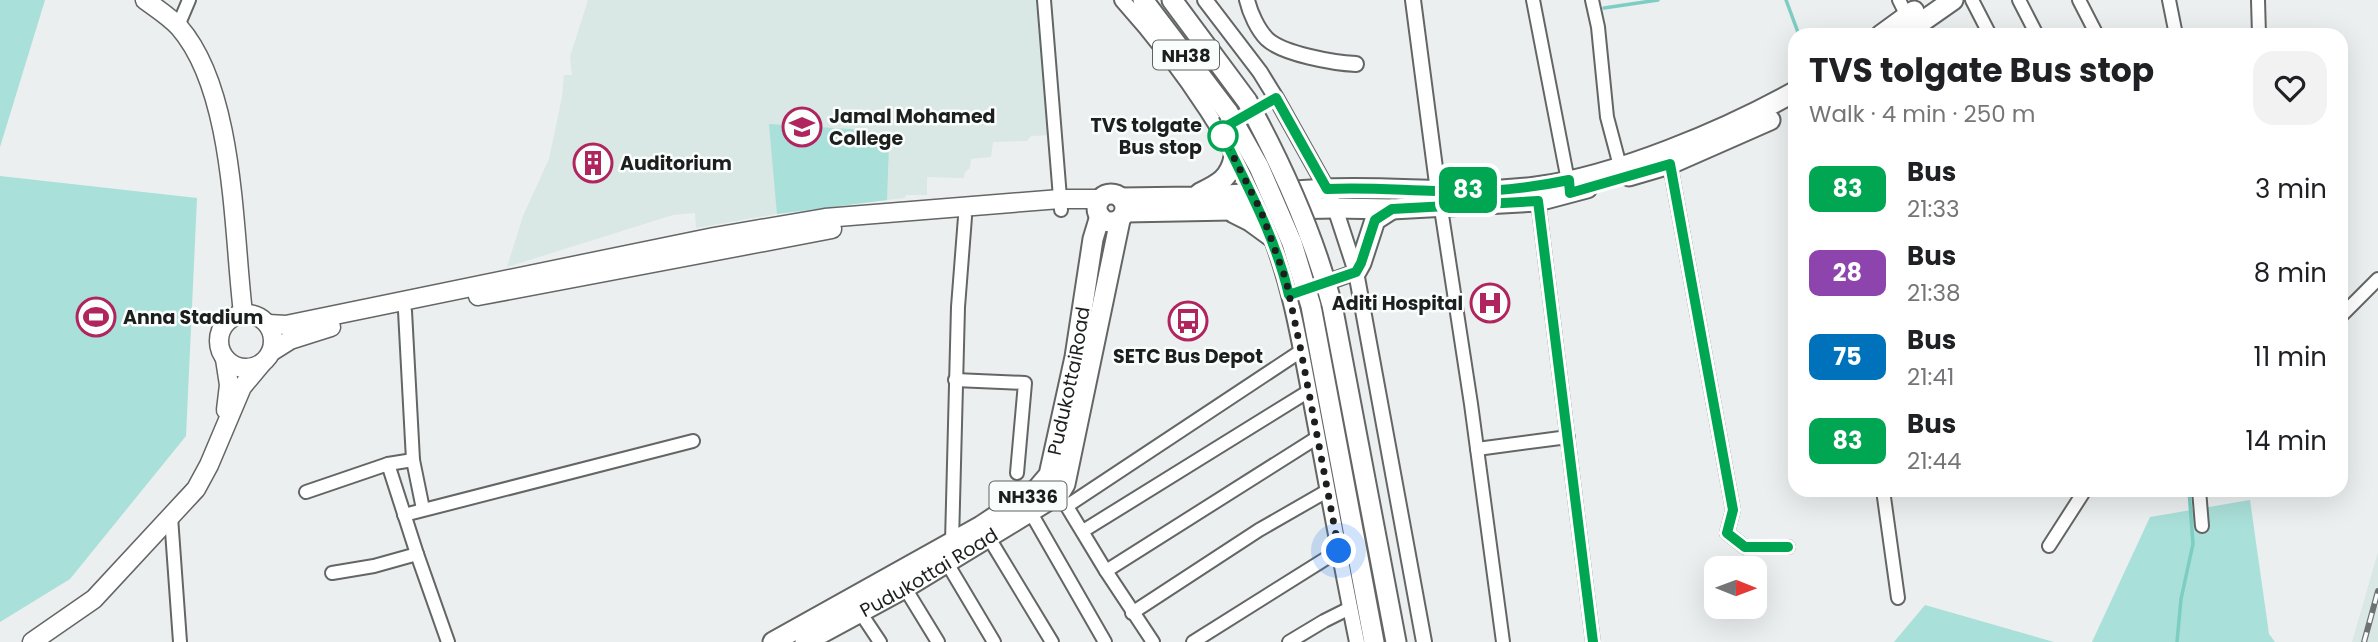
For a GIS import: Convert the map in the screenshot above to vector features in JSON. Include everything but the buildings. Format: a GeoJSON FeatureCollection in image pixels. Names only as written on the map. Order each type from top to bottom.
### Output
{"type":"FeatureCollection","features":[{"type":"Feature","properties":{"kind":"main road"},"geometry":{"type":"LineString","coordinates":[[145,0],[178,26],[198,54],[214,93],[225,139],[243,313]]}},
{"type":"Feature","properties":{"kind":"main road","name":"NH38"},"geometry":{"type":"LineString","coordinates":[[1143,0],[1224,121],[1259,167],[1292,243],[1311,306],[1374,642]]}},
{"type":"Feature","properties":{"kind":"main road","name":"NH38"},"geometry":{"type":"LineString","coordinates":[[1172,0],[1247,101],[1279,160],[1312,236],[1332,305],[1396,642]]}},
{"type":"Feature","properties":{"kind":"main road"},"geometry":{"type":"LineString","coordinates":[[1896,23],[1930,0]]}},
{"type":"Feature","properties":{"kind":"main road"},"geometry":{"type":"LineString","coordinates":[[1896,23],[1953,0]]}},
{"type":"Feature","properties":{"kind":"main road"},"geometry":{"type":"LineString","coordinates":[[1231,211],[1257,202],[1327,189],[1364,187],[1439,199],[1538,201],[1592,175],[1665,150],[1756,113],[1788,95]]}},
{"type":"Feature","properties":{"kind":"main road"},"geometry":{"type":"LineString","coordinates":[[1193,197],[1335,208],[1392,209],[1439,199],[1535,187],[1569,187],[1670,164],[1762,125],[1788,110]]}},
{"type":"Feature","properties":{"kind":"main road"},"geometry":{"type":"LineString","coordinates":[[268,324],[286,325],[530,280],[920,214],[1060,205],[1099,208],[1107,222],[1122,210],[1193,197],[1223,181],[1231,171],[1234,157]]}},
{"type":"Feature","properties":{"kind":"main road"},"geometry":{"type":"LineString","coordinates":[[1161,204],[1231,211],[1272,237]]}},
{"type":"Feature","properties":{"kind":"main road"},"geometry":{"type":"LineString","coordinates":[[920,214],[965,217],[1060,205]]}},
{"type":"Feature","properties":{"kind":"main road","name":"PudukottaiRoad"},"geometry":{"type":"LineString","coordinates":[[773,642],[945,551],[1037,489],[1049,475],[1075,357],[1099,208]]}},
{"type":"Feature","properties":{"kind":"main road"},"geometry":{"type":"LineString","coordinates":[[1356,272],[1375,220],[1392,209]]}},
{"type":"Feature","properties":{"kind":"main road","name":"NH336"},"geometry":{"type":"LineString","coordinates":[[1063,500],[1122,210]]}},
{"type":"Feature","properties":{"kind":"main road"},"geometry":{"type":"LineString","coordinates":[[225,359],[236,367],[249,368],[290,340],[312,331],[530,280]]}},
{"type":"Feature","properties":{"kind":"main road"},"geometry":{"type":"LineString","coordinates":[[32,642],[94,599],[196,489],[242,387],[266,358],[273,337],[268,324],[257,315],[243,313],[233,316],[219,332],[219,345],[225,359],[229,386],[225,424]]}},
{"type":"Feature","properties":{"kind":"main road","name":"Pudukottai Road"},"geometry":{"type":"LineString","coordinates":[[818,639],[905,588],[945,551],[989,538],[1031,513],[1063,500]]}},
{"type":"Feature","properties":{"kind":"street"},"geometry":{"type":"LineString","coordinates":[[178,26],[189,0]]}},
{"type":"Feature","properties":{"kind":"street"},"geometry":{"type":"LineString","coordinates":[[1044,0],[1060,205]]}},
{"type":"Feature","properties":{"kind":"street"},"geometry":{"type":"LineString","coordinates":[[1122,0],[1224,121],[1234,157],[1272,237],[1289,295],[1301,351],[1357,642]]}},
{"type":"Feature","properties":{"kind":"street"},"geometry":{"type":"LineString","coordinates":[[1205,0],[1260,72],[1327,189],[1335,208],[1356,272],[1424,642]]}},
{"type":"Feature","properties":{"kind":"street"},"geometry":{"type":"LineString","coordinates":[[1247,0],[1257,24],[1267,38],[1279,47],[1334,63],[1356,64]]}},
{"type":"Feature","properties":{"kind":"street"},"geometry":{"type":"LineString","coordinates":[[1412,0],[1503,642]]}},
{"type":"Feature","properties":{"kind":"street"},"geometry":{"type":"LineString","coordinates":[[1533,0],[1569,187]]}},
{"type":"Feature","properties":{"kind":"street"},"geometry":{"type":"LineString","coordinates":[[1972,0],[1986,28]]}},
{"type":"Feature","properties":{"kind":"street"},"geometry":{"type":"LineString","coordinates":[[2019,0],[2033,28]]}},
{"type":"Feature","properties":{"kind":"street"},"geometry":{"type":"LineString","coordinates":[[2079,0],[2093,28]]}},
{"type":"Feature","properties":{"kind":"street"},"geometry":{"type":"LineString","coordinates":[[2169,0],[2175,28]]}},
{"type":"Feature","properties":{"kind":"street"},"geometry":{"type":"LineString","coordinates":[[2258,0],[2259,28]]}},
{"type":"Feature","properties":{"kind":"street"},"geometry":{"type":"LineString","coordinates":[[1593,4],[1598,27],[1607,117],[1620,166]]}},
{"type":"Feature","properties":{"kind":"street"},"geometry":{"type":"LineString","coordinates":[[1224,121],[1276,98]]}},
{"type":"Feature","properties":{"kind":"street"},"geometry":{"type":"LineString","coordinates":[[1670,164],[1733,510],[1727,533],[1745,547],[1788,547]]}},
{"type":"Feature","properties":{"kind":"street"},"geometry":{"type":"LineString","coordinates":[[1538,201],[1593,642]]}},
{"type":"Feature","properties":{"kind":"street"},"geometry":{"type":"LineString","coordinates":[[965,217],[945,551],[994,642]]}},
{"type":"Feature","properties":{"kind":"street"},"geometry":{"type":"LineString","coordinates":[[1289,295],[1356,272]]}},
{"type":"Feature","properties":{"kind":"street"},"geometry":{"type":"LineString","coordinates":[[2348,309],[2378,279]]}},
{"type":"Feature","properties":{"kind":"street"},"geometry":{"type":"LineString","coordinates":[[405,311],[412,460],[423,509]]}},
{"type":"Feature","properties":{"kind":"street"},"geometry":{"type":"LineString","coordinates":[[1153,642],[1063,500],[1301,351]]}},
{"type":"Feature","properties":{"kind":"street"},"geometry":{"type":"LineString","coordinates":[[956,380],[1025,383],[1017,473]]}},
{"type":"Feature","properties":{"kind":"street"},"geometry":{"type":"LineString","coordinates":[[1083,531],[1309,391]]}},
{"type":"Feature","properties":{"kind":"street"},"geometry":{"type":"LineString","coordinates":[[1106,571],[1318,437]]}},
{"type":"Feature","properties":{"kind":"street"},"geometry":{"type":"LineString","coordinates":[[1477,449],[1568,437]]}},
{"type":"Feature","properties":{"kind":"street"},"geometry":{"type":"LineString","coordinates":[[404,515],[693,441]]}},
{"type":"Feature","properties":{"kind":"street"},"geometry":{"type":"LineString","coordinates":[[306,492],[388,464],[412,460]]}},
{"type":"Feature","properties":{"kind":"street"},"geometry":{"type":"LineString","coordinates":[[388,464],[448,642]]}},
{"type":"Feature","properties":{"kind":"street"},"geometry":{"type":"LineString","coordinates":[[1132,612],[1259,530],[1328,491]]}},
{"type":"Feature","properties":{"kind":"street"},"geometry":{"type":"LineString","coordinates":[[1883,497],[1898,598]]}},
{"type":"Feature","properties":{"kind":"street"},"geometry":{"type":"LineString","coordinates":[[2049,546],[2080,497]]}},
{"type":"Feature","properties":{"kind":"street"},"geometry":{"type":"LineString","coordinates":[[2200,497],[2202,526]]}},
{"type":"Feature","properties":{"kind":"street"},"geometry":{"type":"LineString","coordinates":[[1031,513],[1105,642]]}},
{"type":"Feature","properties":{"kind":"street"},"geometry":{"type":"LineString","coordinates":[[171,517],[180,642]]}},
{"type":"Feature","properties":{"kind":"street"},"geometry":{"type":"LineString","coordinates":[[989,538],[1052,642]]}},
{"type":"Feature","properties":{"kind":"street"},"geometry":{"type":"LineString","coordinates":[[1194,642],[1339,551]]}},
{"type":"Feature","properties":{"kind":"street"},"geometry":{"type":"LineString","coordinates":[[332,573],[374,566],[417,554]]}},
{"type":"Feature","properties":{"kind":"street"},"geometry":{"type":"LineString","coordinates":[[905,588],[938,642]]}},
{"type":"Feature","properties":{"kind":"street"},"geometry":{"type":"LineString","coordinates":[[1289,642],[1350,608]]}},
{"type":"Feature","properties":{"kind":"street"},"geometry":{"type":"LineString","coordinates":[[860,612],[880,642]]}},
{"type":"Feature","properties":{"kind":"shaded area"},"geometry":{"type":"Polygon","coordinates":[[[0,0],[45,0],[0,147],[0,0]]]}},
{"type":"Feature","properties":{"kind":"shaded area","name":"Jamal Mohamed College"},"geometry":{"type":"Polygon","coordinates":[[[588,0],[1040,0],[1049,135],[1031,136],[1027,141],[993,142],[991,157],[971,159],[970,168],[965,172],[964,178],[927,177],[927,195],[906,195],[905,198],[804,209],[696,228],[695,213],[673,215],[507,267],[523,216],[549,159],[564,75],[572,75],[570,57],[588,0]]]}},
{"type":"Feature","properties":{"kind":"shaded area"},"geometry":{"type":"Polygon","coordinates":[[[769,124],[866,130],[889,142],[887,200],[777,214],[769,124]]]}},
{"type":"Feature","properties":{"kind":"shaded area","name":"Anna Stadium"},"geometry":{"type":"Polygon","coordinates":[[[0,176],[197,198],[186,436],[70,579],[0,622],[0,176]]]}},
{"type":"Feature","properties":{"kind":"shaded area"},"geometry":{"type":"Polygon","coordinates":[[[2250,500],[2269,634],[2275,642],[2092,642],[2150,517],[2250,500]]]}},
{"type":"Feature","properties":{"kind":"shaded area"},"geometry":{"type":"Polygon","coordinates":[[[2378,552],[2378,642],[2352,642],[2378,552]]]}},
{"type":"Feature","properties":{"kind":"shaded area"},"geometry":{"type":"Polygon","coordinates":[[[1925,605],[2054,642],[1894,642],[1925,605]]]}},
{"type":"Feature","properties":{"kind":"waterway"},"geometry":{"type":"LineString","coordinates":[[1604,8],[1658,0]]}},
{"type":"Feature","properties":{"kind":"waterway"},"geometry":{"type":"LineString","coordinates":[[1786,0],[1796,28]]}},
{"type":"Feature","properties":{"kind":"waterway"},"geometry":{"type":"LineString","coordinates":[[2177,642],[2181,599],[2193,544],[2190,497]]}},
{"type":"Feature","properties":{"kind":"railway"},"geometry":{"type":"LineString","coordinates":[[2364,642],[2378,591]]}},
{"type":"Feature","properties":{"kind":"bus line","name":"83"},"geometry":{"type":"LineString","coordinates":[[1593,642],[1538,201],[1392,209],[1375,220],[1356,272],[1289,295],[1272,237],[1253,193],[1220,130],[1276,98],[1327,189],[1364,187],[1438,191],[1535,187],[1569,180],[1570,193],[1670,164],[1733,510],[1727,533],[1745,547],[1788,547]]}},
{"type":"Feature","properties":{"kind":"place","name":"Jamal Mohamed College"},"geometry":{"type":"Point","coordinates":[802,127]}},
{"type":"Feature","properties":{"kind":"place","name":"TVS tolgate Bus stop"},"geometry":{"type":"Point","coordinates":[1223,136]}},
{"type":"Feature","properties":{"kind":"place","name":"Auditorium"},"geometry":{"type":"Point","coordinates":[593,163]}},
{"type":"Feature","properties":{"kind":"place","name":"Aditi Hospital"},"geometry":{"type":"Point","coordinates":[1490,303]}},
{"type":"Feature","properties":{"kind":"place","name":"Anna Stadium"},"geometry":{"type":"Point","coordinates":[96,317]}},
{"type":"Feature","properties":{"kind":"place","name":"SETC Bus Depot"},"geometry":{"type":"Point","coordinates":[1188,321]}},
{"type":"Feature","properties":{"kind":"route"},"geometry":{"type":"LineString","coordinates":[[1223,136],[1261,211],[1286,280],[1339,551]]}}]}
